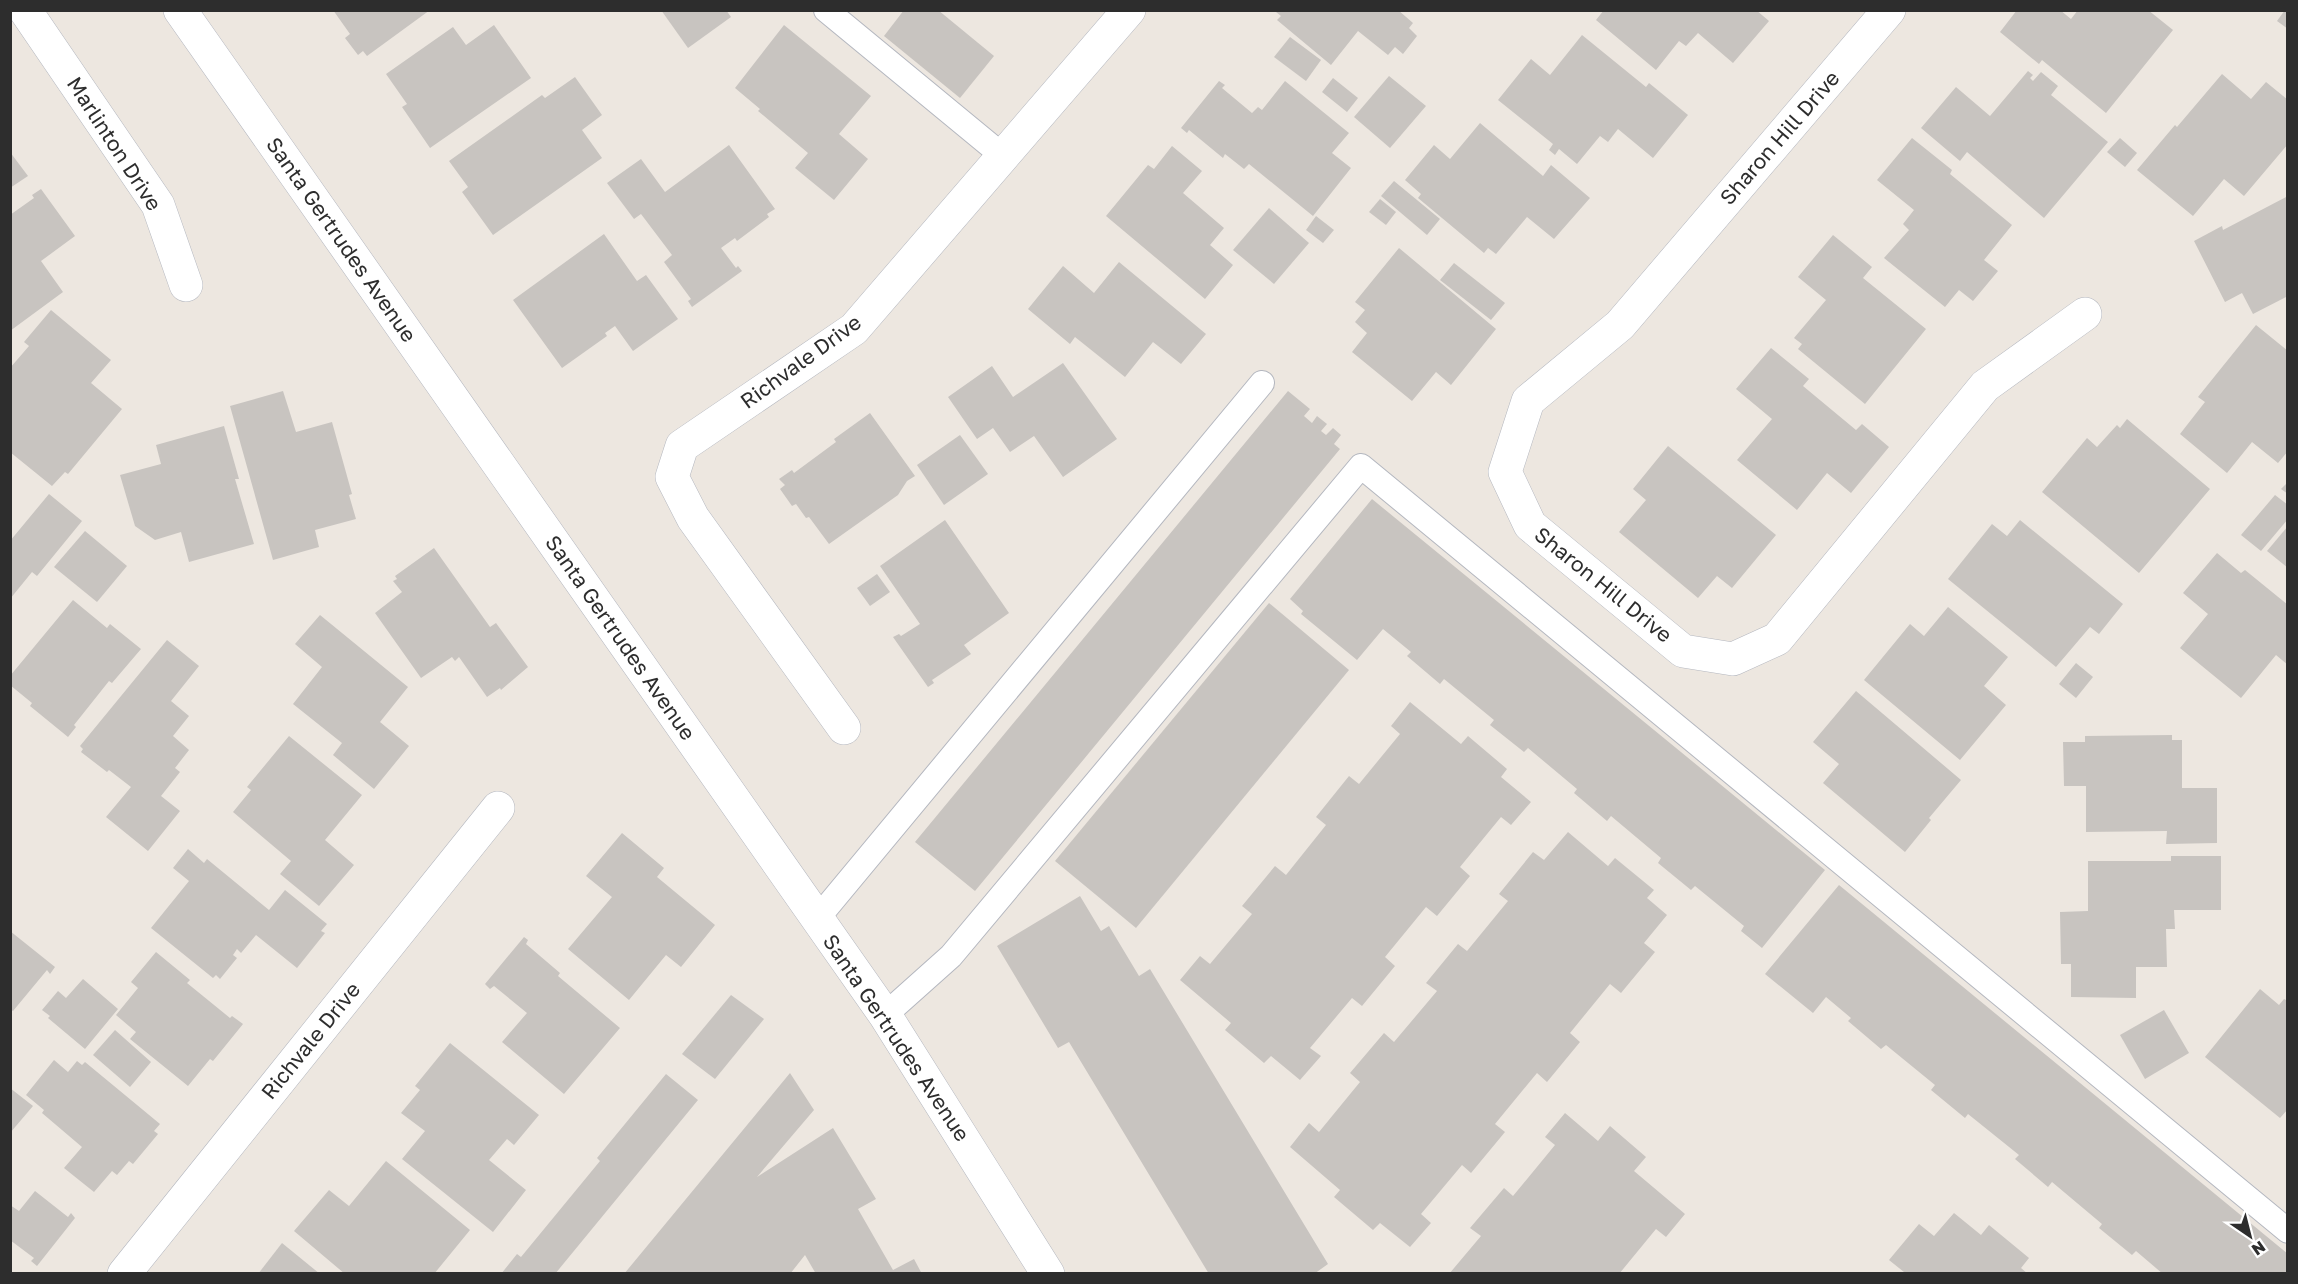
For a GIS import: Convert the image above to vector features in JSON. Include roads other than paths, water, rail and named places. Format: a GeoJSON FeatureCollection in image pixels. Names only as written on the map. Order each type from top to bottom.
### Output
{"type":"FeatureCollection","features":[{"type":"Feature","properties":{"kind":"street","name":"Marlinton Drive"},"geometry":{"type":"LineString","coordinates":[[25,10],[158,205],[186,285]]}},
{"type":"Feature","properties":{"kind":"street","name":"Santa Gertrudes Avenue"},"geometry":{"type":"LineString","coordinates":[[180,10],[885,1016],[1048,1274]]}},
{"type":"Feature","properties":{"kind":"street","name":"Richvale Drive"},"geometry":{"type":"LineString","coordinates":[[844,728],[693,518],[672,477],[681,446],[854,329],[1130,10]]}},
{"type":"Feature","properties":{"kind":"street","name":"Sharon Hill Drive"},"geometry":{"type":"LineString","coordinates":[[1889,10],[1620,325],[1528,401],[1505,472],[1530,525],[1683,651],[1733,659],[1777,639],[1985,386],[2085,314]]}},
{"type":"Feature","properties":{"kind":"street","name":"Richvale Drive"},"geometry":{"type":"LineString","coordinates":[[124,1274],[498,808]]}},
{"type":"Feature","properties":{"kind":"lane"},"geometry":{"type":"LineString","coordinates":[[826,10],[1003,156]]}},
{"type":"Feature","properties":{"kind":"lane"},"geometry":{"type":"LineString","coordinates":[[817,919],[1262,383]]}},
{"type":"Feature","properties":{"kind":"lane"},"geometry":{"type":"LineString","coordinates":[[885,1016],[951,956],[1361,466],[2288,1230]]}}]}
